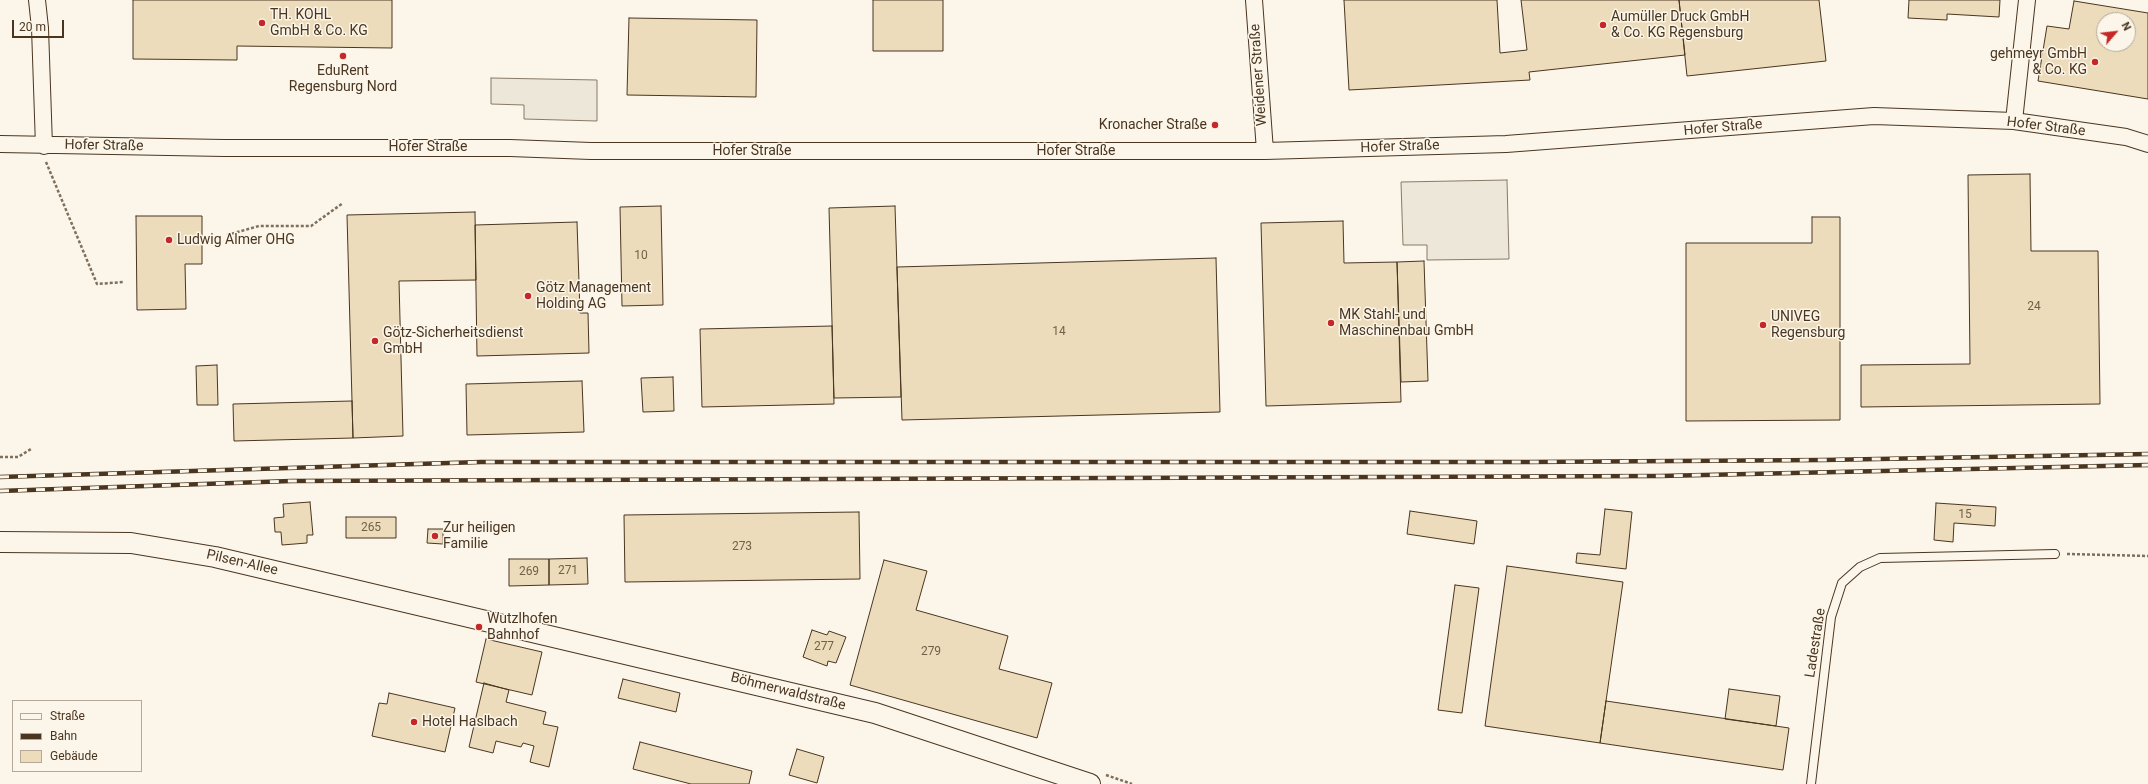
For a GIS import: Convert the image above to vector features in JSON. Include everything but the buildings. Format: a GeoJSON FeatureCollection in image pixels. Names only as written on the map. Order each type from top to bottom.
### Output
{"type":"FeatureCollection","features":[{"type":"Feature","properties":{"kind":"street"},"geometry":{"type":"LineString","coordinates":[[37,0],[40,28],[44,146]]}},
{"type":"Feature","properties":{"kind":"street","name":"Weidener Straße"},"geometry":{"type":"LineString","coordinates":[[1254,0],[1265,151]]}},
{"type":"Feature","properties":{"kind":"street"},"geometry":{"type":"LineString","coordinates":[[2014,121],[2027,0]]}},
{"type":"Feature","properties":{"kind":"street","name":"Hofer Straße"},"geometry":{"type":"LineString","coordinates":[[0,144],[44,146],[430,147],[591,151],[1265,151],[1506,144],[1874,116],[2014,121],[2126,137],[2148,144]]}},
{"type":"Feature","properties":{"kind":"street","name":"Pilsen-Allee"},"geometry":{"type":"LineString","coordinates":[[0,542],[131,543],[170,548],[481,618]]}},
{"type":"Feature","properties":{"kind":"street","name":"Böhmerwaldstraße"},"geometry":{"type":"LineString","coordinates":[[481,618],[875,713],[1090,784]]}},
{"type":"Feature","properties":{"kind":"lane","name":"Ladestraße"},"geometry":{"type":"LineString","coordinates":[[1811,784],[1831,617],[1842,583],[1860,567],[1880,558],[2055,554]]}},
{"type":"Feature","properties":{"kind":"path"},"geometry":{"type":"LineString","coordinates":[[44,146],[46,161],[97,284],[124,282]]}},
{"type":"Feature","properties":{"kind":"path"},"geometry":{"type":"LineString","coordinates":[[227,235],[259,226],[311,226],[343,203]]}},
{"type":"Feature","properties":{"kind":"path"},"geometry":{"type":"LineString","coordinates":[[0,457],[18,457],[31,450]]}},
{"type":"Feature","properties":{"kind":"path"},"geometry":{"type":"LineString","coordinates":[[2055,554],[2148,556]]}},
{"type":"Feature","properties":{"kind":"shaded area"},"geometry":{"type":"Polygon","coordinates":[[[491,78],[597,80],[597,121],[524,119],[524,105],[491,104],[491,78]]]}},
{"type":"Feature","properties":{"kind":"shaded area"},"geometry":{"type":"Polygon","coordinates":[[[1507,180],[1509,259],[1427,260],[1427,245],[1403,245],[1401,182],[1507,180]]]}},
{"type":"Feature","properties":{"kind":"railway"},"geometry":{"type":"LineString","coordinates":[[0,477],[481,462],[1529,462],[1824,460],[2148,454]]}},
{"type":"Feature","properties":{"kind":"railway"},"geometry":{"type":"LineString","coordinates":[[0,491],[291,481],[1660,476],[2148,465]]}},
{"type":"Feature","properties":{"kind":"place","name":"TH. KOHL GmbH & Co. KG"},"geometry":{"type":"Point","coordinates":[262,23]}},
{"type":"Feature","properties":{"kind":"place","name":"Aumüller Druck GmbH & Co. KG Regensburg"},"geometry":{"type":"Point","coordinates":[1603,25]}},
{"type":"Feature","properties":{"kind":"place","name":"EduRent Regensburg Nord"},"geometry":{"type":"Point","coordinates":[343,56]}},
{"type":"Feature","properties":{"kind":"place","name":"gehmeyr GmbH & Co. KG"},"geometry":{"type":"Point","coordinates":[2095,62]}},
{"type":"Feature","properties":{"kind":"place","name":"Kronacher Straße"},"geometry":{"type":"Point","coordinates":[1215,125]}},
{"type":"Feature","properties":{"kind":"place","name":"Ludwig Almer OHG"},"geometry":{"type":"Point","coordinates":[169,240]}},
{"type":"Feature","properties":{"kind":"place","name":"Götz Management Holding AG"},"geometry":{"type":"Point","coordinates":[528,296]}},
{"type":"Feature","properties":{"kind":"place","name":"MK Stahl- und Maschinenbau GmbH"},"geometry":{"type":"Point","coordinates":[1331,323]}},
{"type":"Feature","properties":{"kind":"place","name":"UNIVEG Regensburg"},"geometry":{"type":"Point","coordinates":[1763,325]}},
{"type":"Feature","properties":{"kind":"place","name":"Götz-Sicherheitsdienst GmbH"},"geometry":{"type":"Point","coordinates":[375,341]}},
{"type":"Feature","properties":{"kind":"place","name":"Zur heiligen Familie"},"geometry":{"type":"Point","coordinates":[435,536]}},
{"type":"Feature","properties":{"kind":"place","name":"Wutzlhofen Bahnhof"},"geometry":{"type":"Point","coordinates":[479,627]}},
{"type":"Feature","properties":{"kind":"place","name":"Hotel Haslbach"},"geometry":{"type":"Point","coordinates":[414,722]}}]}
